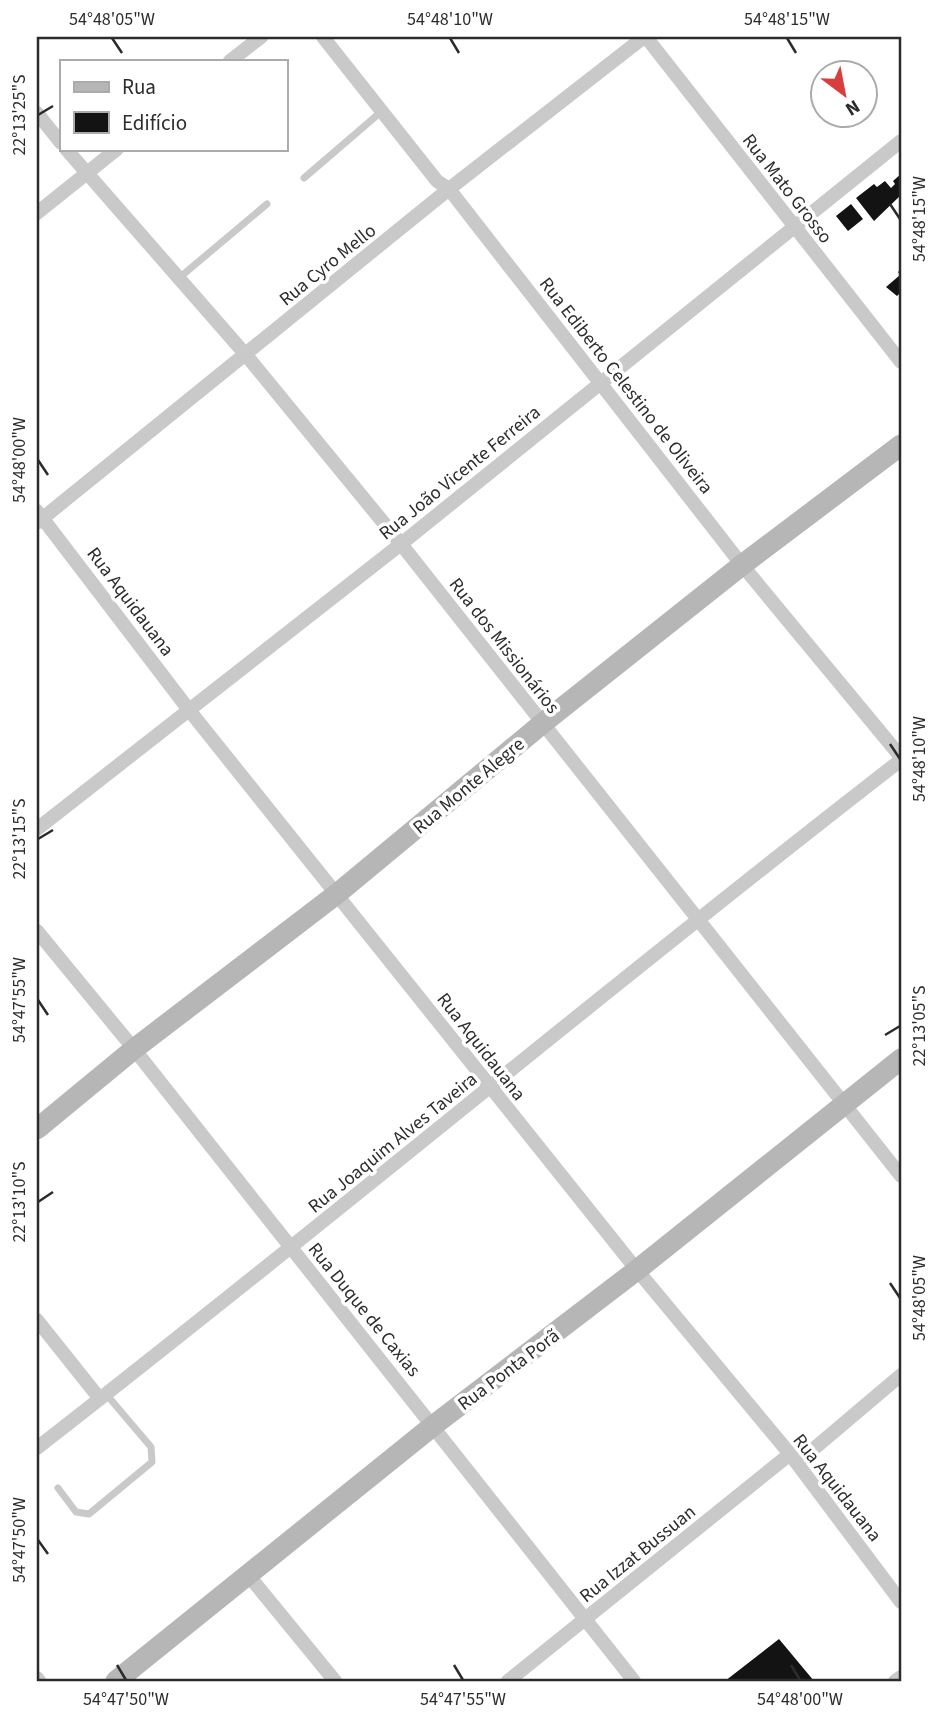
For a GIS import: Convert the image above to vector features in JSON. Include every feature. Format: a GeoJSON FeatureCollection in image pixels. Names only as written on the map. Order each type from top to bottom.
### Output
{"type":"FeatureCollection","features":[{"type":"Feature","properties":{"kind":"street"},"geometry":{"type":"LineString","coordinates":[[231,60],[261,37]]}},
{"type":"Feature","properties":{"kind":"street","name":"Rua Ediberto Celestino de Oliveira"},"geometry":{"type":"LineString","coordinates":[[323,37],[437,181],[449,189],[742,565],[901,759]]}},
{"type":"Feature","properties":{"kind":"street","name":"Rua Cyro Mello"},"geometry":{"type":"LineString","coordinates":[[39,517],[246,355],[449,189],[645,37]]}},
{"type":"Feature","properties":{"kind":"street","name":"Rua Mato Grosso"},"geometry":{"type":"LineString","coordinates":[[645,37],[901,362]]}},
{"type":"Feature","properties":{"kind":"street"},"geometry":{"type":"LineString","coordinates":[[37,113],[60,142]]}},
{"type":"Feature","properties":{"kind":"street","name":"Rua João Vicente Ferreira"},"geometry":{"type":"LineString","coordinates":[[37,829],[401,544],[901,141]]}},
{"type":"Feature","properties":{"kind":"street","name":"Rua dos Missionários"},"geometry":{"type":"LineString","coordinates":[[67,150],[246,355],[401,544],[901,1176]]}},
{"type":"Feature","properties":{"kind":"street"},"geometry":{"type":"LineString","coordinates":[[37,213],[116,150]]}},
{"type":"Feature","properties":{"kind":"street","name":"Rua Monte Alegre"},"geometry":{"type":"LineString","coordinates":[[37,1129],[134,1049],[338,893],[543,723],[742,565],[901,445]]}},
{"type":"Feature","properties":{"kind":"street","name":"Rua Aquidauana"},"geometry":{"type":"LineString","coordinates":[[39,517],[490,1088],[793,1459],[901,1602]]}},
{"type":"Feature","properties":{"kind":"street","name":"Rua Joaquim Alves Taveira"},"geometry":{"type":"LineString","coordinates":[[37,1448],[490,1088],[697,918],[901,759]]}},
{"type":"Feature","properties":{"kind":"street","name":"Rua Duque de Caxias"},"geometry":{"type":"LineString","coordinates":[[37,932],[134,1049],[290,1248],[434,1425],[634,1681]]}},
{"type":"Feature","properties":{"kind":"street","name":"Rua Ponta Porã"},"geometry":{"type":"LineString","coordinates":[[116,1681],[434,1425],[637,1270],[901,1059]]}},
{"type":"Feature","properties":{"kind":"street"},"geometry":{"type":"LineString","coordinates":[[37,1320],[103,1396]]}},
{"type":"Feature","properties":{"kind":"street","name":"Rua Izzat Bussuan"},"geometry":{"type":"LineString","coordinates":[[508,1681],[525,1676],[584,1620],[901,1376]]}},
{"type":"Feature","properties":{"kind":"street"},"geometry":{"type":"LineString","coordinates":[[249,1576],[335,1681]]}},
{"type":"Feature","properties":{"kind":"street"},"geometry":{"type":"LineString","coordinates":[[895,1681],[901,1676]]}},
{"type":"Feature","properties":{"kind":"lane"},"geometry":{"type":"LineString","coordinates":[[304,178],[382,111]]}},
{"type":"Feature","properties":{"kind":"lane"},"geometry":{"type":"LineString","coordinates":[[178,278],[267,204]]}},
{"type":"Feature","properties":{"kind":"lane"},"geometry":{"type":"LineString","coordinates":[[58,1488],[76,1512],[89,1514],[152,1462],[151,1447],[103,1396]]}},
{"type":"Feature","properties":{"kind":"building"},"geometry":{"type":"Polygon","coordinates":[[[901,174],[901,195],[874,221],[856,198],[874,184],[877,187],[885,181],[891,188],[895,184],[893,181],[901,174]]]}},
{"type":"Feature","properties":{"kind":"building"},"geometry":{"type":"Polygon","coordinates":[[[851,204],[863,219],[848,231],[836,216],[851,204]]]}},
{"type":"Feature","properties":{"kind":"building"},"geometry":{"type":"Polygon","coordinates":[[[901,269],[901,292],[897,296],[886,287],[900,275],[898,272],[901,269]]]}},
{"type":"Feature","properties":{"kind":"building"},"geometry":{"type":"Polygon","coordinates":[[[779,1639],[814,1681],[725,1681],[779,1639]]]}}]}
